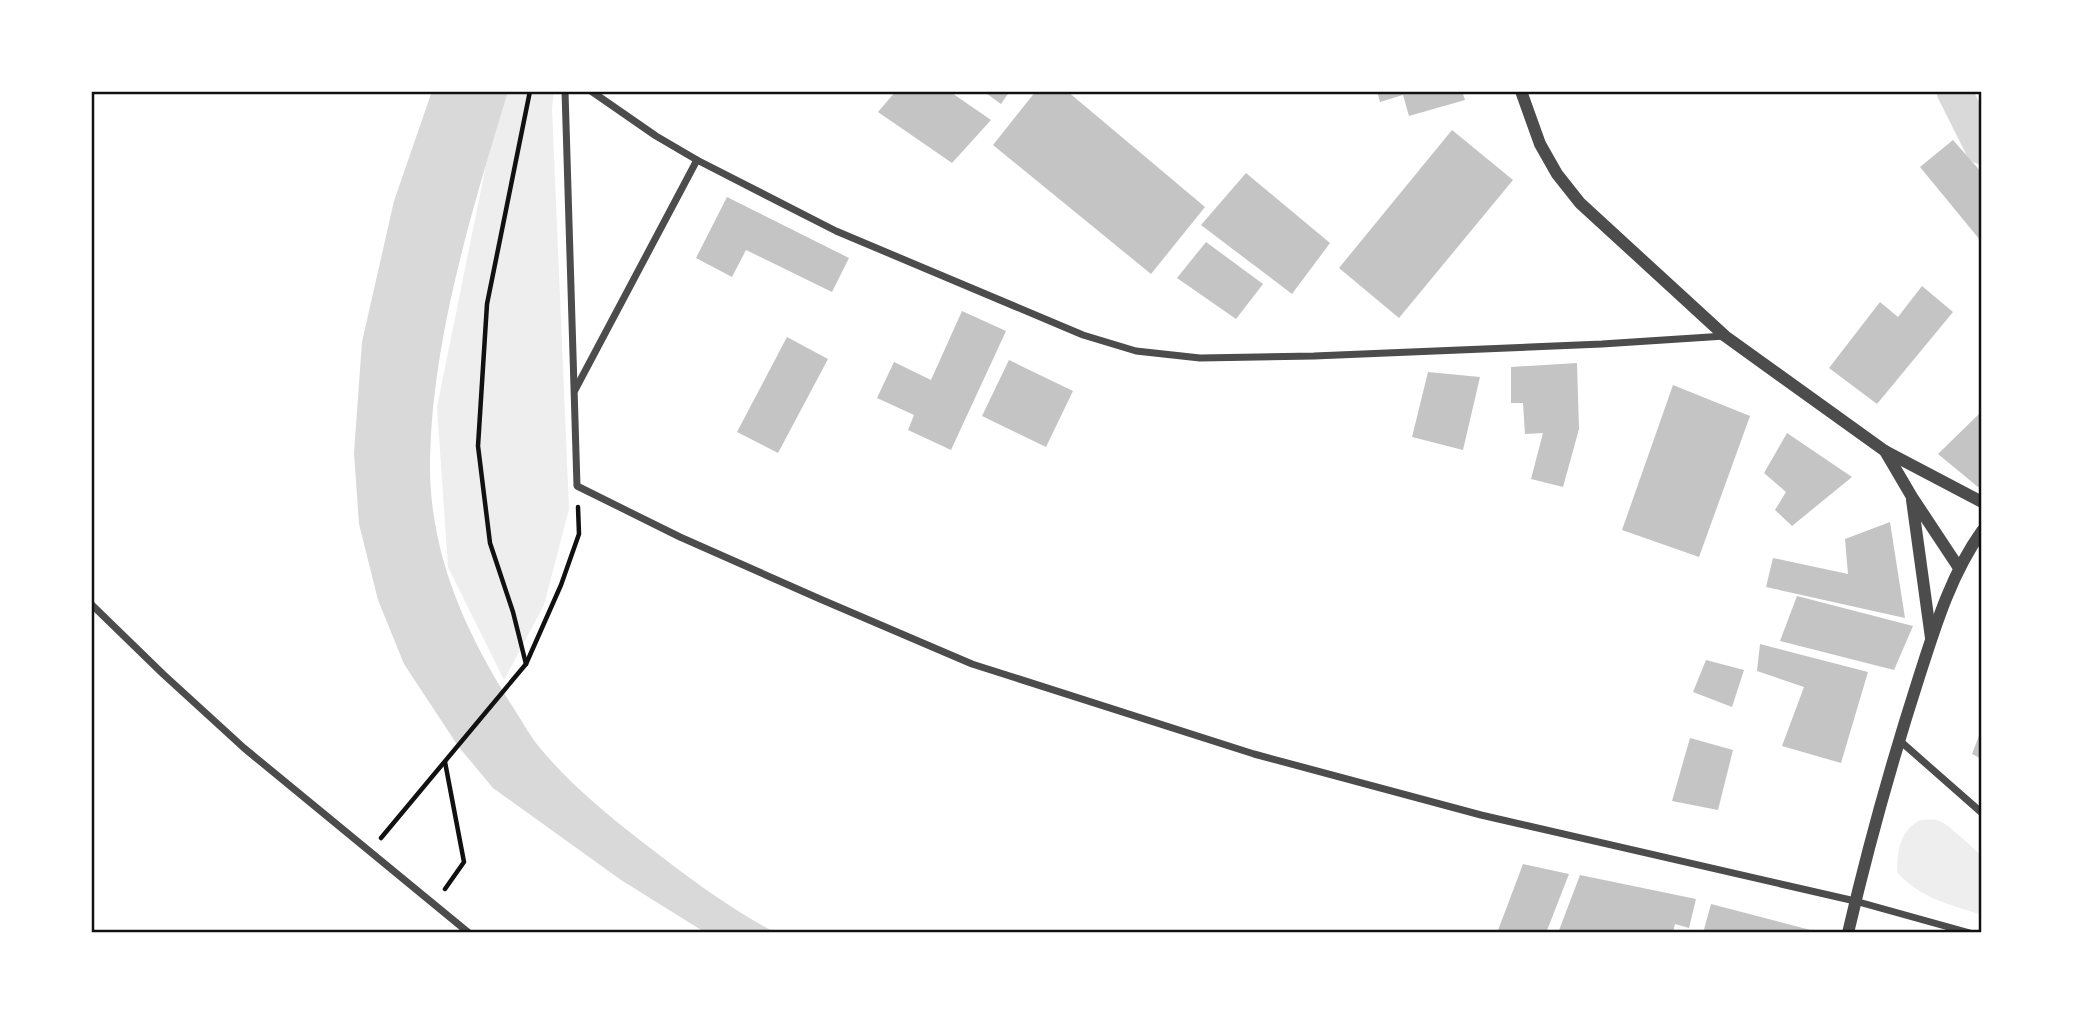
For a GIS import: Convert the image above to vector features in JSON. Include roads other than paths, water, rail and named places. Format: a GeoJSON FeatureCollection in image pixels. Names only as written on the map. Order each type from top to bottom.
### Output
{"type":"FeatureCollection","features":[{"type":"Feature","properties":{"kind":"street"},"geometry":{"type":"LineString","coordinates":[[565,91],[577,486],[680,537],[985,668],[1254,754],[1366,785],[1481,815],[1855,901],[1970,933]]}},
{"type":"Feature","properties":{"kind":"street"},"geometry":{"type":"LineString","coordinates":[[592,91],[656,136],[697,160],[836,231],[1083,335],[1136,351],[1200,358],[1314,356],[1725,336]]}},
{"type":"Feature","properties":{"kind":"street"},"geometry":{"type":"LineString","coordinates":[[1521,91],[1540,144],[1557,174],[1580,203],[1725,336],[1885,451],[1982,502]]}},
{"type":"Feature","properties":{"kind":"street"},"geometry":{"type":"LineString","coordinates":[[574,391],[697,160]]}},
{"type":"Feature","properties":{"kind":"street"},"geometry":{"type":"LineString","coordinates":[[1885,451],[1959,568]]}},
{"type":"Feature","properties":{"kind":"street"},"geometry":{"type":"LineString","coordinates":[[1912,496],[1931,641]]}},
{"type":"Feature","properties":{"kind":"street"},"geometry":{"type":"LineString","coordinates":[[1848,933],[1899,740],[1931,641],[1959,568],[1982,531]]}},
{"type":"Feature","properties":{"kind":"street"},"geometry":{"type":"LineString","coordinates":[[91,604],[244,748],[469,933]]}},
{"type":"Feature","properties":{"kind":"street"},"geometry":{"type":"LineString","coordinates":[[1899,740],[1982,813]]}},
{"type":"Feature","properties":{"kind":"waterway"},"geometry":{"type":"LineString","coordinates":[[1954,91],[1982,147]]}}]}
